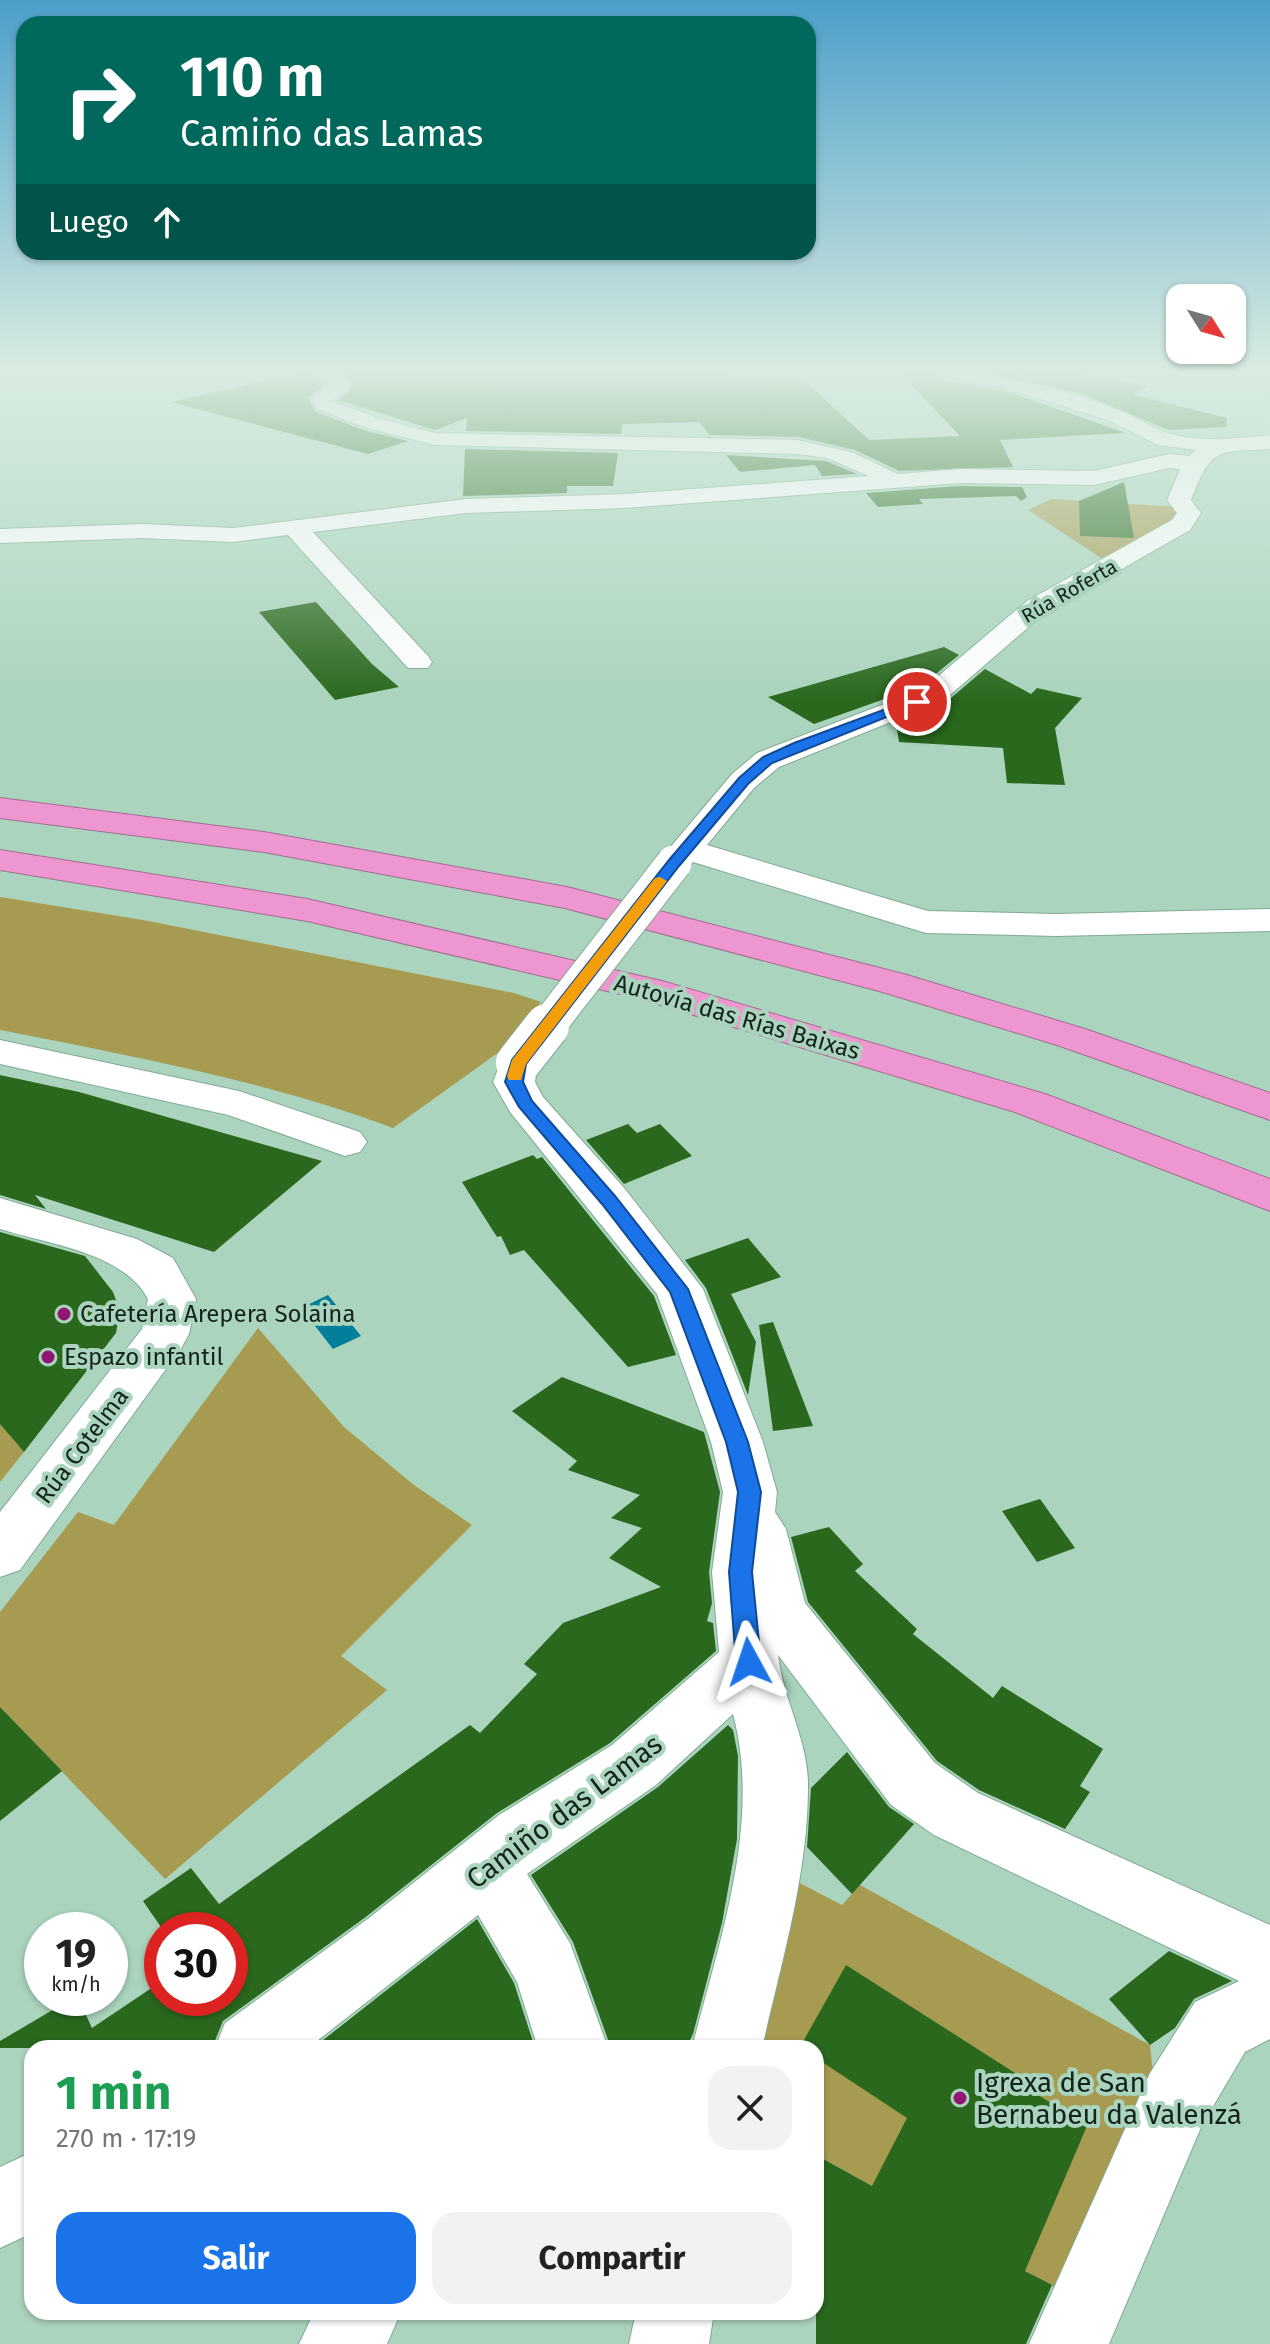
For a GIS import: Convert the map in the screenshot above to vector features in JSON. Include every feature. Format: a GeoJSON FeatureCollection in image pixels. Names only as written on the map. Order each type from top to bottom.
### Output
{"type":"FeatureCollection","features":[{"type":"Feature","properties":{"kind":"highway"},"geometry":{"type":"LineString","coordinates":[[0,808],[264,842],[567,898],[893,983],[1071,1037],[1270,1107]]}},
{"type":"Feature","properties":{"kind":"highway","name":"Autovía das Rías Baixas"},"geometry":{"type":"LineString","coordinates":[[0,860],[307,910],[648,989],[1030,1103],[1270,1196]]}},
{"type":"Feature","properties":{"kind":"street"},"geometry":{"type":"LineString","coordinates":[[0,536],[142,531],[233,535],[466,506],[625,501],[851,482]]}},
{"type":"Feature","properties":{"kind":"street"},"geometry":{"type":"LineString","coordinates":[[1078,482],[1133,490]]}},
{"type":"Feature","properties":{"kind":"street","name":"Rúa Roferta"},"geometry":{"type":"LineString","coordinates":[[680,856],[743,781],[768,760],[933,695],[957,680],[1008,628],[1036,607],[1181,525],[1189,513],[1172,499],[1177,482]]}},
{"type":"Feature","properties":{"kind":"street"},"geometry":{"type":"LineString","coordinates":[[296,529],[418,662]]}},
{"type":"Feature","properties":{"kind":"street"},"geometry":{"type":"LineString","coordinates":[[1270,920],[1056,925],[926,922],[680,856],[518,1063],[514,1082],[525,1103],[609,1200],[679,1289],[737,1442],[779,1613],[913,1784],[956,1814],[1270,1960]]}},
{"type":"Feature","properties":{"kind":"street"},"geometry":{"type":"LineString","coordinates":[[0,1052],[239,1104],[345,1142]]}},
{"type":"Feature","properties":{"kind":"street","name":"Rúa Cotelma"},"geometry":{"type":"LineString","coordinates":[[0,1213],[121,1250],[156,1270],[172,1299],[165,1334],[0,1554]]}},
{"type":"Feature","properties":{"kind":"street"},"geometry":{"type":"LineString","coordinates":[[729,2040],[763,1896],[777,1787],[774,1751],[749,1662],[740,1572],[750,1492]]}},
{"type":"Feature","properties":{"kind":"street","name":"Camiño das Lamas"},"geometry":{"type":"LineString","coordinates":[[261,2040],[393,1942],[522,1837],[634,1765],[749,1662]]}},
{"type":"Feature","properties":{"kind":"street"},"geometry":{"type":"LineString","coordinates":[[486,1867],[546,1967],[570,2040]]}},
{"type":"Feature","properties":{"kind":"street"},"geometry":{"type":"LineString","coordinates":[[1069,2344],[1176,2099],[1220,2027],[1270,2002]]}},
{"type":"Feature","properties":{"kind":"street"},"geometry":{"type":"LineString","coordinates":[[0,2210],[24,2195]]}},
{"type":"Feature","properties":{"kind":"street"},"geometry":{"type":"LineString","coordinates":[[339,2344],[356,2320]]}},
{"type":"Feature","properties":{"kind":"street"},"geometry":{"type":"LineString","coordinates":[[669,2344],[674,2320]]}},
{"type":"Feature","properties":{"kind":"shaded area"},"geometry":{"type":"Polygon","coordinates":[[[1052,499],[1177,507],[1178,514],[1144,541],[1104,560],[1028,510],[1052,499]]]}},
{"type":"Feature","properties":{"kind":"shaded area"},"geometry":{"type":"Polygon","coordinates":[[[0,897],[143,920],[514,993],[541,1002],[506,1047],[393,1128],[248,1083],[0,1030],[0,897]]]}},
{"type":"Feature","properties":{"kind":"shaded area"},"geometry":{"type":"Polygon","coordinates":[[[258,1328],[344,1427],[414,1485],[472,1525],[341,1656],[387,1690],[165,1879],[0,1707],[0,1612],[78,1512],[114,1525],[258,1328]]]}},
{"type":"Feature","properties":{"kind":"shaded area"},"geometry":{"type":"Polygon","coordinates":[[[0,1424],[24,1452],[0,1482],[0,1424]]]}},
{"type":"Feature","properties":{"kind":"shaded area"},"geometry":{"type":"Polygon","coordinates":[[[788,1877],[842,1905],[860,1885],[1150,2045],[1153,2075],[1063,2292],[824,2159],[824,2040],[755,2040],[788,1877]]]}},
{"type":"Feature","properties":{"kind":"water"},"geometry":{"type":"Polygon","coordinates":[[[328,1295],[361,1336],[333,1349],[301,1308],[328,1295]]]}},
{"type":"Feature","properties":{"kind":"building"},"geometry":{"type":"Polygon","coordinates":[[[464,482],[614,482],[613,486],[567,486],[567,493],[463,496],[464,482]]]}},
{"type":"Feature","properties":{"kind":"building"},"geometry":{"type":"Polygon","coordinates":[[[1124,482],[1134,538],[1080,536],[1079,501],[1124,482]]]}},
{"type":"Feature","properties":{"kind":"building"},"geometry":{"type":"Polygon","coordinates":[[[960,486],[1022,487],[1027,497],[1021,501],[1016,496],[919,499],[923,504],[878,507],[866,493],[960,486]]]}},
{"type":"Feature","properties":{"kind":"building"},"geometry":{"type":"Polygon","coordinates":[[[316,602],[372,664],[399,687],[335,700],[259,612],[316,602]]]}},
{"type":"Feature","properties":{"kind":"building"},"geometry":{"type":"Polygon","coordinates":[[[944,647],[959,655],[921,686],[814,724],[768,697],[944,647]]]}},
{"type":"Feature","properties":{"kind":"building"},"geometry":{"type":"Polygon","coordinates":[[[985,669],[1031,694],[1037,688],[1082,698],[1055,728],[1065,785],[1007,783],[1003,748],[899,742],[896,723],[945,703],[985,669]]]}},
{"type":"Feature","properties":{"kind":"building"},"geometry":{"type":"Polygon","coordinates":[[[0,1075],[79,1092],[322,1161],[214,1252],[35,1195],[46,1209],[0,1195],[0,1075]]]}},
{"type":"Feature","properties":{"kind":"building"},"geometry":{"type":"Polygon","coordinates":[[[628,1124],[637,1133],[660,1124],[692,1156],[624,1184],[586,1140],[628,1124]]]}},
{"type":"Feature","properties":{"kind":"building"},"geometry":{"type":"Polygon","coordinates":[[[533,1155],[537,1159],[542,1157],[654,1296],[676,1355],[628,1367],[524,1250],[510,1255],[501,1236],[497,1237],[462,1182],[533,1155]]]}},
{"type":"Feature","properties":{"kind":"building","name":"Espazo infantil"},"geometry":{"type":"Polygon","coordinates":[[[0,1232],[85,1256],[113,1292],[120,1311],[116,1333],[24,1452],[0,1424],[0,1232]]]}},
{"type":"Feature","properties":{"kind":"building"},"geometry":{"type":"Polygon","coordinates":[[[748,1238],[781,1277],[731,1294],[756,1342],[748,1395],[706,1288],[685,1260],[748,1238]]]}},
{"type":"Feature","properties":{"kind":"building"},"geometry":{"type":"Polygon","coordinates":[[[773,1322],[813,1426],[773,1431],[759,1325],[773,1322]]]}},
{"type":"Feature","properties":{"kind":"building"},"geometry":{"type":"Polygon","coordinates":[[[562,1377],[704,1432],[720,1492],[709,1572],[712,1603],[707,1621],[713,1623],[716,1651],[610,1743],[497,1813],[367,1916],[248,2003],[248,1912],[151,1912],[143,1901],[191,1868],[219,1904],[470,1725],[480,1733],[537,1674],[524,1664],[563,1623],[661,1587],[609,1558],[642,1528],[611,1518],[640,1495],[568,1470],[577,1461],[512,1411],[562,1377]]]}},
{"type":"Feature","properties":{"kind":"building"},"geometry":{"type":"Polygon","coordinates":[[[1040,1499],[1075,1548],[1037,1562],[1002,1511],[1040,1499]]]}},
{"type":"Feature","properties":{"kind":"building"},"geometry":{"type":"Polygon","coordinates":[[[829,1527],[863,1564],[855,1571],[917,1629],[913,1634],[993,1698],[1002,1686],[1103,1749],[1080,1786],[1090,1792],[1065,1829],[979,1790],[937,1761],[808,1602],[791,1537],[829,1527]]]}},
{"type":"Feature","properties":{"kind":"building"},"geometry":{"type":"Polygon","coordinates":[[[0,1707],[62,1771],[0,1821],[0,1707]]]}},
{"type":"Feature","properties":{"kind":"building"},"geometry":{"type":"Polygon","coordinates":[[[728,1725],[733,1730],[738,1756],[737,1839],[722,1923],[693,2034],[690,2040],[608,2040],[573,1942],[531,1875],[658,1787],[728,1725]]]}},
{"type":"Feature","properties":{"kind":"building"},"geometry":{"type":"Polygon","coordinates":[[[847,1752],[889,1807],[914,1824],[852,1894],[807,1847],[811,1788],[847,1752]]]}},
{"type":"Feature","properties":{"kind":"building"},"geometry":{"type":"Polygon","coordinates":[[[477,1919],[514,1983],[532,2040],[323,2040],[477,1919]]]}},
{"type":"Feature","properties":{"kind":"building"},"geometry":{"type":"Polygon","coordinates":[[[1169,1951],[1232,1981],[1194,1999],[1175,2028],[1150,2045],[1109,1999],[1169,1951]]]}},
{"type":"Feature","properties":{"kind":"building"},"geometry":{"type":"Polygon","coordinates":[[[846,1965],[1015,2073],[1013,2079],[1087,2126],[1025,2271],[1052,2285],[1026,2344],[816,2344],[816,2320],[824,2320],[824,2159],[872,2186],[907,2118],[824,2063],[824,2040],[804,2040],[846,1965]]]}},
{"type":"Feature","properties":{"kind":"building"},"geometry":{"type":"Polygon","coordinates":[[[144,1993],[144,2016],[230,2016],[223,2021],[215,2040],[24,2040],[24,2048],[0,2048],[0,2041],[42,2016],[86,2016],[92,2028],[110,2016],[128,2016],[128,2004],[144,1993]]]}},
{"type":"Feature","properties":{"kind":"slow traffic"},"geometry":{"type":"LineString","coordinates":[[515,1076],[518,1063],[660,881]]}},
{"type":"Feature","properties":{"kind":"place","name":"Cafetería Arepera Solaina"},"geometry":{"type":"Point","coordinates":[64,1314]}},
{"type":"Feature","properties":{"kind":"place","name":"Espazo infantil"},"geometry":{"type":"Point","coordinates":[48,1357]}},
{"type":"Feature","properties":{"kind":"place","name":"Igrexa de San Bernabeu da Valenzá"},"geometry":{"type":"Point","coordinates":[960,2098]}},
{"type":"Feature","properties":{"kind":"route"},"geometry":{"type":"LineString","coordinates":[[749,1662],[740,1572],[750,1492],[737,1442],[679,1289],[609,1200],[525,1103],[514,1082],[518,1063],[674,863],[743,781],[768,760],[917,702]]}}]}
